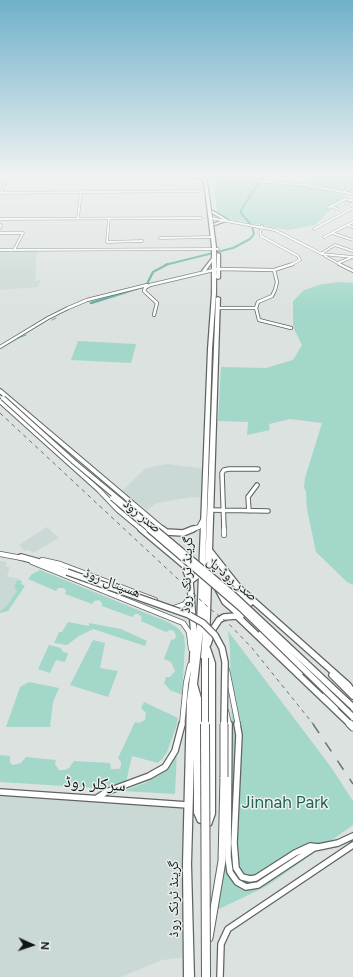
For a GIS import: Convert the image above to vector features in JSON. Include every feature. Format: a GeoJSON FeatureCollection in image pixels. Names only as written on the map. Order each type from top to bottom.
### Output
{"type":"FeatureCollection","features":[{"type":"Feature","properties":{"kind":"highway","name":"گرینڈ ٹرنک روڈ"},"geometry":{"type":"LineString","coordinates":[[212,221],[216,252]]}},
{"type":"Feature","properties":{"kind":"highway","name":"گرینڈ ٹرنک روڈ"},"geometry":{"type":"LineString","coordinates":[[188,977],[188,805],[193,682],[200,624],[204,519],[210,444],[217,308],[216,252],[213,221]]}},
{"type":"Feature","properties":{"kind":"highway"},"geometry":{"type":"LineString","coordinates":[[214,224],[224,221]]}},
{"type":"Feature","properties":{"kind":"highway"},"geometry":{"type":"LineString","coordinates":[[204,271],[216,252]]}},
{"type":"Feature","properties":{"kind":"highway","name":"گرینڈ ٹرنک روڈ"},"geometry":{"type":"LineString","coordinates":[[206,977],[204,808],[208,549],[210,510],[210,349],[216,269]]}},
{"type":"Feature","properties":{"kind":"highway"},"geometry":{"type":"LineString","coordinates":[[193,682],[197,698],[198,812],[201,819],[208,822],[211,814],[211,663],[206,653]]}},
{"type":"Feature","properties":{"kind":"main road","name":"صدر روڈ"},"geometry":{"type":"LineString","coordinates":[[0,391],[142,515],[166,532],[187,532],[199,527],[204,519]]}},
{"type":"Feature","properties":{"kind":"main road","name":"صدر روڈ"},"geometry":{"type":"LineString","coordinates":[[1,398],[99,490],[122,514],[180,561],[186,569],[190,581],[194,636],[192,656],[193,682]]}},
{"type":"Feature","properties":{"kind":"main road","name":"صدر روڈ پل"},"geometry":{"type":"LineString","coordinates":[[1,398],[74,462],[229,591],[353,707]]}},
{"type":"Feature","properties":{"kind":"main road","name":"صدر روڈ پل"},"geometry":{"type":"LineString","coordinates":[[99,490],[112,498],[241,608],[353,717]]}},
{"type":"Feature","properties":{"kind":"main road"},"geometry":{"type":"LineString","coordinates":[[208,549],[220,567],[239,588],[353,692]]}},
{"type":"Feature","properties":{"kind":"main road"},"geometry":{"type":"LineString","coordinates":[[21,557],[50,565],[189,615],[210,628],[219,641],[224,655],[225,709],[222,861],[206,954]]}},
{"type":"Feature","properties":{"kind":"main road"},"geometry":{"type":"LineString","coordinates":[[190,581],[202,572]]}},
{"type":"Feature","properties":{"kind":"main road"},"geometry":{"type":"LineString","coordinates":[[218,589],[226,602],[328,696],[353,727]]}},
{"type":"Feature","properties":{"kind":"main road"},"geometry":{"type":"LineString","coordinates":[[229,591],[242,596],[322,665],[353,696]]}},
{"type":"Feature","properties":{"kind":"main road"},"geometry":{"type":"LineString","coordinates":[[206,653],[210,636],[219,620],[224,617],[237,616],[345,718]]}},
{"type":"Feature","properties":{"kind":"street"},"geometry":{"type":"LineString","coordinates":[[109,221],[107,242],[142,241]]}},
{"type":"Feature","properties":{"kind":"street"},"geometry":{"type":"LineString","coordinates":[[231,221],[277,231],[322,253],[353,271]]}},
{"type":"Feature","properties":{"kind":"street"},"geometry":{"type":"LineString","coordinates":[[314,229],[330,221]]}},
{"type":"Feature","properties":{"kind":"street"},"geometry":{"type":"LineString","coordinates":[[324,237],[353,222]]}},
{"type":"Feature","properties":{"kind":"street"},"geometry":{"type":"LineString","coordinates":[[346,225],[353,227]]}},
{"type":"Feature","properties":{"kind":"street"},"geometry":{"type":"LineString","coordinates":[[0,346],[68,308],[90,300],[204,271],[216,269],[274,270],[297,262],[300,257],[261,236],[261,227]]}},
{"type":"Feature","properties":{"kind":"street"},"geometry":{"type":"LineString","coordinates":[[0,233],[23,233],[14,250]]}},
{"type":"Feature","properties":{"kind":"street"},"geometry":{"type":"LineString","coordinates":[[332,233],[353,240]]}},
{"type":"Feature","properties":{"kind":"street"},"geometry":{"type":"LineString","coordinates":[[160,238],[213,237]]}},
{"type":"Feature","properties":{"kind":"street"},"geometry":{"type":"LineString","coordinates":[[322,253],[335,245],[353,251]]}},
{"type":"Feature","properties":{"kind":"street"},"geometry":{"type":"LineString","coordinates":[[0,250],[216,252]]}},
{"type":"Feature","properties":{"kind":"street"},"geometry":{"type":"LineString","coordinates":[[322,253],[353,257]]}},
{"type":"Feature","properties":{"kind":"street"},"geometry":{"type":"LineString","coordinates":[[338,263],[353,257]]}},
{"type":"Feature","properties":{"kind":"street"},"geometry":{"type":"LineString","coordinates":[[274,270],[277,282],[275,290],[272,296],[258,302],[256,308],[259,320],[291,328]]}},
{"type":"Feature","properties":{"kind":"street"},"geometry":{"type":"LineString","coordinates":[[150,285],[145,288],[144,291],[157,303],[154,315]]}},
{"type":"Feature","properties":{"kind":"street"},"geometry":{"type":"LineString","coordinates":[[217,308],[256,308]]}},
{"type":"Feature","properties":{"kind":"street"},"geometry":{"type":"LineString","coordinates":[[224,534],[222,510],[223,471],[229,469],[258,469]]}},
{"type":"Feature","properties":{"kind":"street"},"geometry":{"type":"LineString","coordinates":[[249,510],[248,497],[257,485]]}},
{"type":"Feature","properties":{"kind":"street"},"geometry":{"type":"LineString","coordinates":[[210,510],[268,511]]}},
{"type":"Feature","properties":{"kind":"street","name":"ھسپتال روڈ"},"geometry":{"type":"LineString","coordinates":[[0,554],[21,557],[183,622],[189,632],[192,656],[186,683],[181,732],[175,750],[166,767],[149,776],[106,792],[97,798]]}},
{"type":"Feature","properties":{"kind":"street"},"geometry":{"type":"LineString","coordinates":[[21,557],[60,564],[102,579],[170,607],[177,608],[185,604],[191,595]]}},
{"type":"Feature","properties":{"kind":"street"},"geometry":{"type":"LineString","coordinates":[[210,636],[217,642],[224,658],[238,725],[238,774],[234,852],[238,873],[245,878],[256,878],[295,853],[310,846],[319,847]]}},
{"type":"Feature","properties":{"kind":"street"},"geometry":{"type":"LineString","coordinates":[[225,709],[229,724],[229,865],[233,877],[241,885],[251,888],[258,886],[303,855],[319,847],[338,843],[353,836]]}},
{"type":"Feature","properties":{"kind":"street","name":"سرکلر روڈ"},"geometry":{"type":"LineString","coordinates":[[0,792],[188,805]]}},
{"type":"Feature","properties":{"kind":"street"},"geometry":{"type":"LineString","coordinates":[[220,977],[222,938],[228,929],[353,845]]}},
{"type":"Feature","properties":{"kind":"shaded area"},"geometry":{"type":"Polygon","coordinates":[[[0,251],[37,251],[35,281],[41,280],[38,287],[0,290],[0,251]]]}},
{"type":"Feature","properties":{"kind":"shaded area"},"geometry":{"type":"Polygon","coordinates":[[[167,464],[206,469],[205,498],[191,497],[157,503],[147,510],[122,491],[146,468],[167,464]]]}},
{"type":"Feature","properties":{"kind":"shaded area"},"geometry":{"type":"Polygon","coordinates":[[[47,527],[59,538],[33,553],[29,550],[25,551],[19,545],[47,527]]]}},
{"type":"Feature","properties":{"kind":"shaded area"},"geometry":{"type":"Polygon","coordinates":[[[0,561],[7,562],[6,567],[10,567],[7,576],[20,579],[15,588],[18,590],[4,610],[0,612],[0,561]]]}},
{"type":"Feature","properties":{"kind":"shaded area"},"geometry":{"type":"Polygon","coordinates":[[[0,793],[190,808],[188,957],[162,960],[121,977],[0,977],[0,793]]]}},
{"type":"Feature","properties":{"kind":"green space"},"geometry":{"type":"Polygon","coordinates":[[[238,221],[320,221],[315,225],[287,230],[238,221]]]}},
{"type":"Feature","properties":{"kind":"green space"},"geometry":{"type":"Polygon","coordinates":[[[339,282],[353,283],[353,585],[347,582],[316,552],[307,509],[306,492],[304,487],[305,478],[322,423],[290,419],[269,424],[270,430],[247,435],[248,422],[218,421],[221,367],[266,368],[293,360],[302,345],[293,327],[293,301],[304,290],[322,284],[339,282]]]}},
{"type":"Feature","properties":{"kind":"green space"},"geometry":{"type":"Polygon","coordinates":[[[78,341],[136,345],[131,363],[71,360],[78,341]]]}},
{"type":"Feature","properties":{"kind":"green space"},"geometry":{"type":"Polygon","coordinates":[[[40,570],[170,623],[179,629],[184,636],[185,646],[182,695],[170,690],[164,683],[166,677],[170,677],[175,671],[171,662],[164,659],[171,640],[175,639],[176,636],[174,631],[170,630],[166,632],[141,621],[142,617],[138,614],[135,614],[132,617],[102,606],[102,603],[99,600],[94,601],[92,604],[65,594],[66,590],[63,588],[58,588],[56,591],[28,579],[32,574],[40,570]]]}},
{"type":"Feature","properties":{"kind":"green space"},"geometry":{"type":"Polygon","coordinates":[[[17,580],[22,581],[21,584],[25,586],[8,611],[0,613],[0,611],[6,607],[17,591],[14,587],[17,580]]]}},
{"type":"Feature","properties":{"kind":"green space"},"geometry":{"type":"Polygon","coordinates":[[[68,622],[89,626],[89,623],[121,629],[147,641],[145,646],[93,629],[79,636],[67,645],[54,643],[59,632],[62,632],[68,622]]]}},
{"type":"Feature","properties":{"kind":"green space","name":"Jinnah Park"},"geometry":{"type":"Polygon","coordinates":[[[228,631],[331,767],[353,801],[353,825],[267,886],[217,910],[232,742],[230,649],[228,631]]]}},
{"type":"Feature","properties":{"kind":"green space"},"geometry":{"type":"Polygon","coordinates":[[[93,640],[105,643],[100,668],[118,671],[108,697],[70,685],[93,640]]]}},
{"type":"Feature","properties":{"kind":"green space"},"geometry":{"type":"Polygon","coordinates":[[[49,645],[61,648],[63,652],[68,653],[65,662],[56,660],[50,673],[38,669],[49,645]]]}},
{"type":"Feature","properties":{"kind":"green space"},"geometry":{"type":"Polygon","coordinates":[[[29,682],[59,688],[53,702],[50,727],[6,727],[20,687],[29,682]]]}},
{"type":"Feature","properties":{"kind":"green space"},"geometry":{"type":"Polygon","coordinates":[[[144,702],[178,718],[176,727],[167,752],[158,763],[132,756],[126,782],[96,788],[0,782],[0,755],[10,756],[10,763],[13,765],[21,763],[26,757],[56,760],[55,764],[59,770],[69,768],[74,761],[110,763],[111,769],[119,769],[121,762],[118,758],[135,722],[139,723],[145,720],[146,713],[141,708],[144,702]]]}},
{"type":"Feature","properties":{"kind":"green space"},"geometry":{"type":"Polygon","coordinates":[[[177,751],[175,794],[123,791],[145,783],[160,774],[170,766],[177,751]]]}},
{"type":"Feature","properties":{"kind":"waterway"},"geometry":{"type":"LineString","coordinates":[[167,264],[233,248],[250,239],[254,234],[252,226],[247,221]]}},
{"type":"Feature","properties":{"kind":"waterway"},"geometry":{"type":"LineString","coordinates":[[91,303],[142,287],[147,284],[153,272],[167,264]]}},
{"type":"Feature","properties":{"kind":"waterway"},"geometry":{"type":"LineString","coordinates":[[52,320],[56,318]]}},
{"type":"Feature","properties":{"kind":"waterway"},"geometry":{"type":"LineString","coordinates":[[13,340],[26,335]]}},
{"type":"Feature","properties":{"kind":"railway"},"geometry":{"type":"LineString","coordinates":[[0,413],[209,608],[228,623],[252,648],[314,725]]}},
{"type":"Feature","properties":{"kind":"railway"},"geometry":{"type":"LineString","coordinates":[[313,724],[353,784]]}}]}
